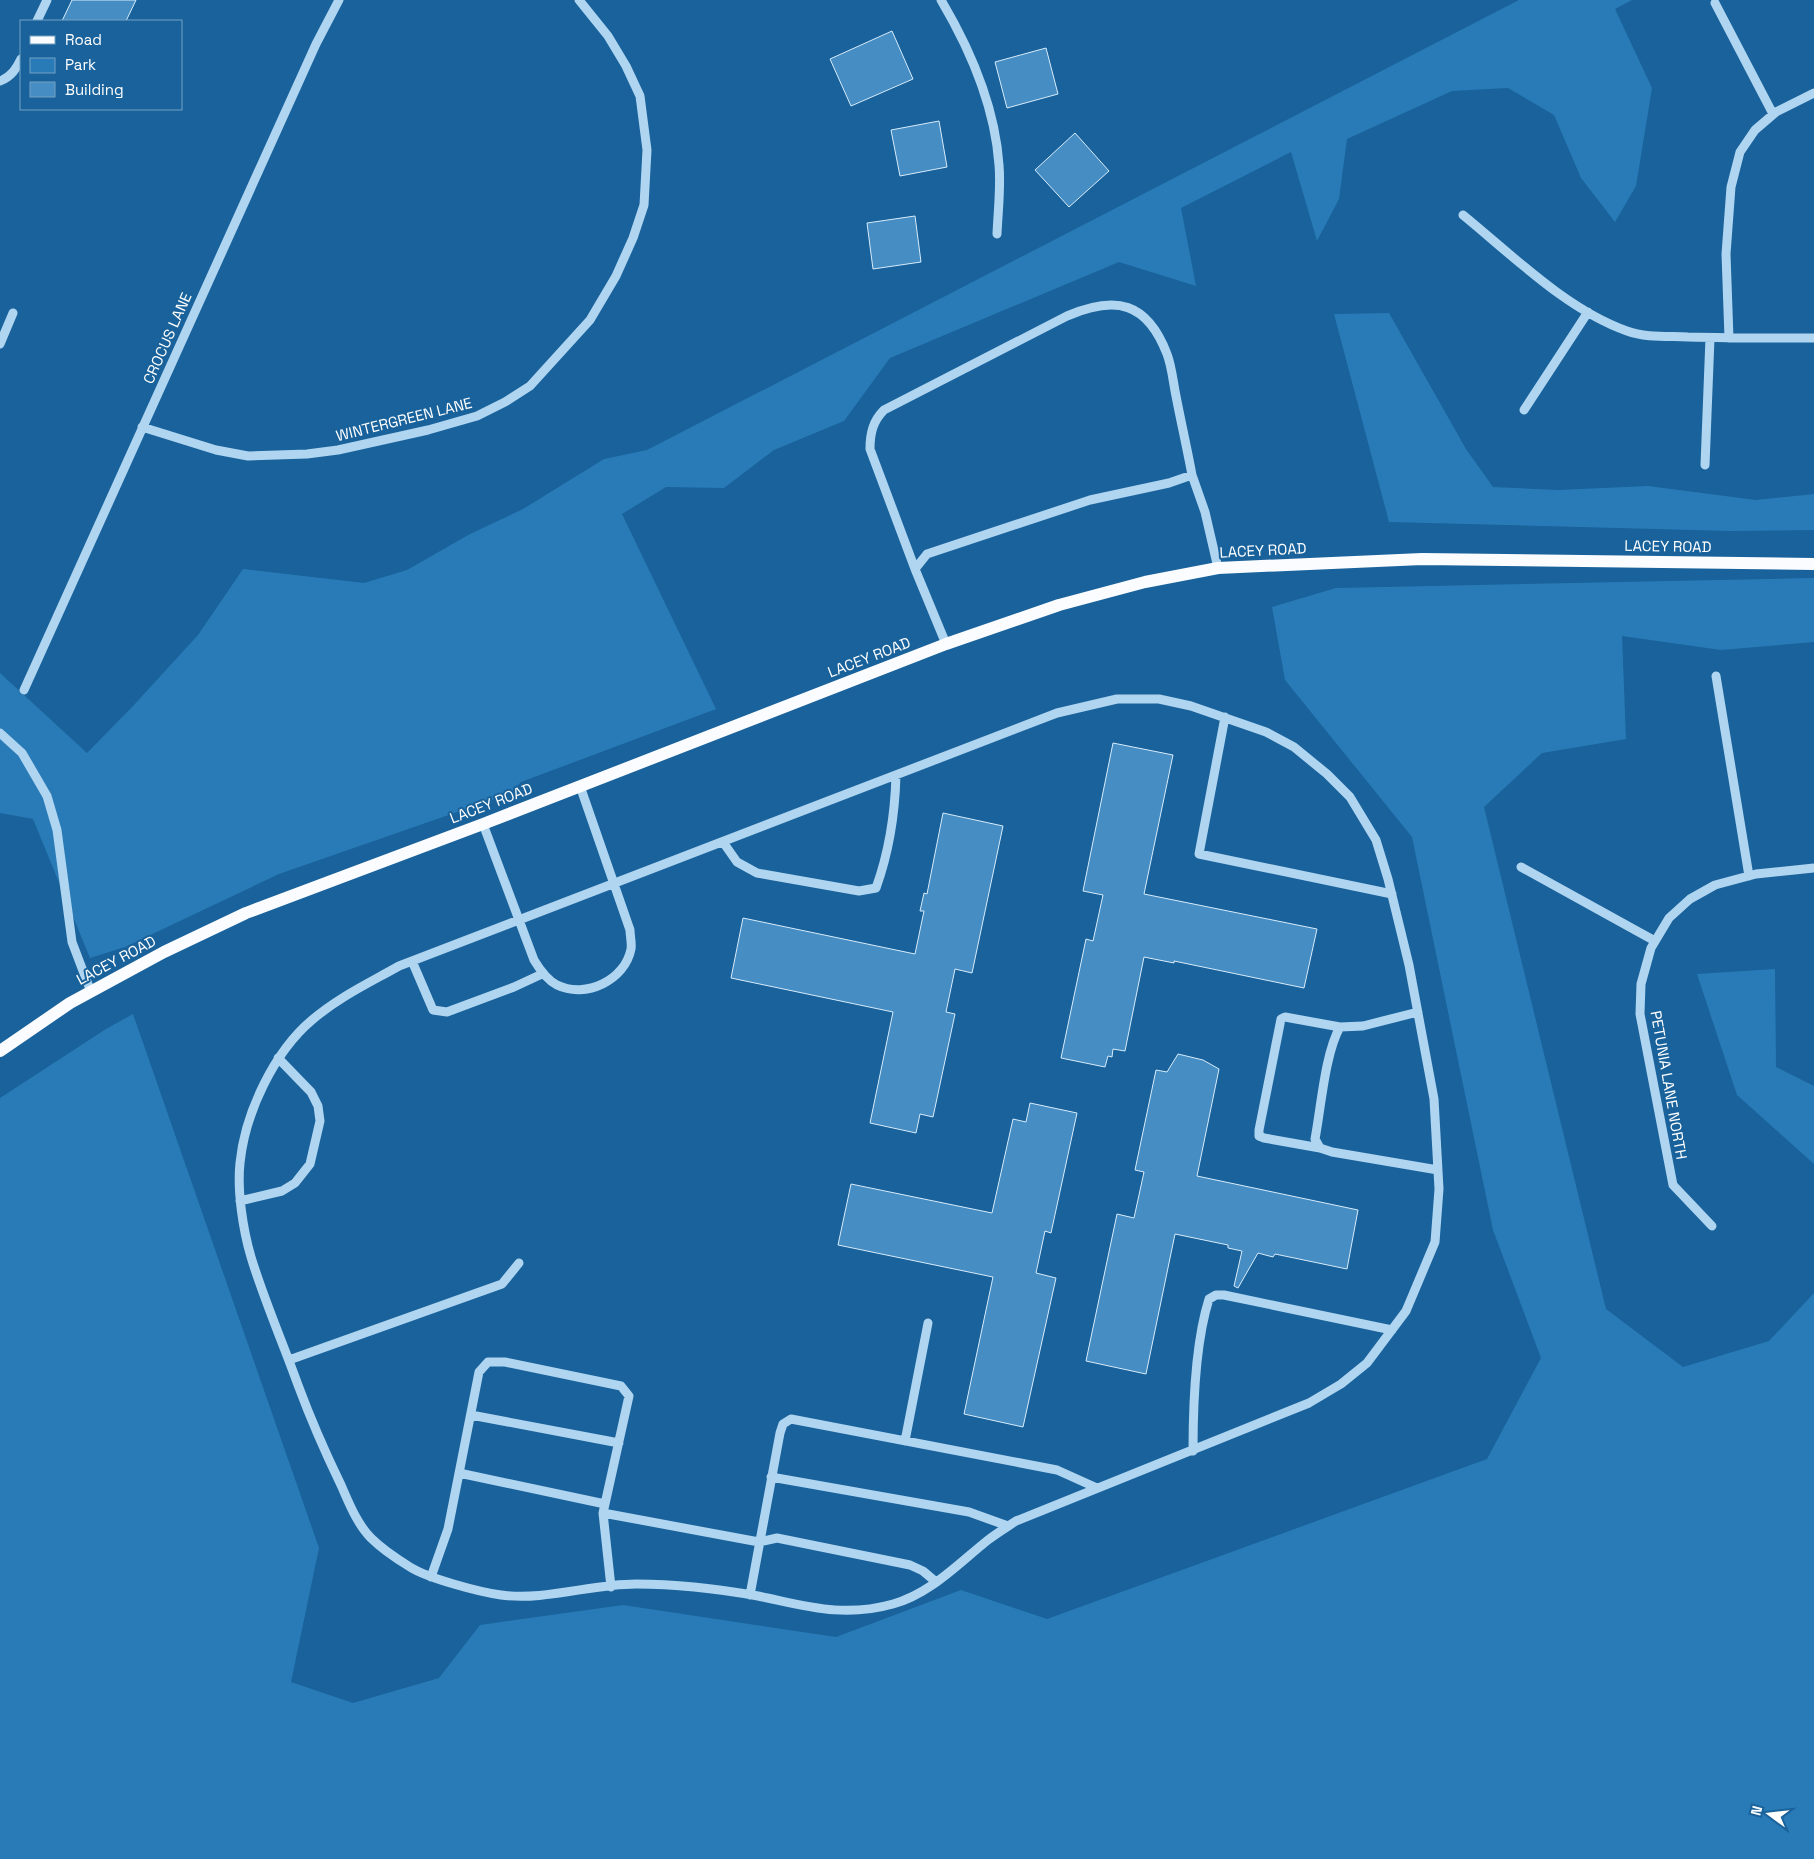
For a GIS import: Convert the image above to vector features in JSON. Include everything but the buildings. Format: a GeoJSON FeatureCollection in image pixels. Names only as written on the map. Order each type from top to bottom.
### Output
{"type":"FeatureCollection","features":[{"type":"Feature","properties":{"kind":"main road","name":"LACEY ROAD"},"geometry":{"type":"LineString","coordinates":[[0,1051],[70,1003],[164,952],[246,913],[483,824],[946,644],[1059,605],[1145,582],[1218,568],[1422,559],[1814,564]]}},
{"type":"Feature","properties":{"kind":"street"},"geometry":{"type":"LineString","coordinates":[[38,20],[46,0]]}},
{"type":"Feature","properties":{"kind":"street","name":"CROCUS LANE"},"geometry":{"type":"LineString","coordinates":[[24,690],[316,44],[339,0]]}},
{"type":"Feature","properties":{"kind":"street","name":"WINTERGREEN LANE"},"geometry":{"type":"LineString","coordinates":[[142,427],[216,450],[248,456],[307,454],[338,450],[428,430],[477,416],[505,402],[530,386],[590,320],[616,276],[634,238],[644,205],[647,150],[640,96],[626,66],[608,36],[579,0]]}},
{"type":"Feature","properties":{"kind":"street"},"geometry":{"type":"LineString","coordinates":[[941,0],[956,25],[976,68],[991,120],[1000,165],[997,234]]}},
{"type":"Feature","properties":{"kind":"street"},"geometry":{"type":"LineString","coordinates":[[1715,3],[1773,114]]}},
{"type":"Feature","properties":{"kind":"street"},"geometry":{"type":"LineString","coordinates":[[0,81],[16,70],[20,61]]}},
{"type":"Feature","properties":{"kind":"street"},"geometry":{"type":"LineString","coordinates":[[1729,338],[1726,254],[1731,187],[1740,152],[1755,130],[1773,114],[1814,93]]}},
{"type":"Feature","properties":{"kind":"street"},"geometry":{"type":"LineString","coordinates":[[1463,215],[1560,294],[1588,312],[1628,332],[1647,336],[1814,338]]}},
{"type":"Feature","properties":{"kind":"street"},"geometry":{"type":"LineString","coordinates":[[946,644],[915,569],[870,449],[870,436],[876,419],[884,410],[1067,316],[1087,308],[1104,305],[1132,310],[1143,315],[1155,328],[1168,356],[1192,475],[1205,512],[1218,568]]}},
{"type":"Feature","properties":{"kind":"street"},"geometry":{"type":"LineString","coordinates":[[1524,410],[1588,312]]}},
{"type":"Feature","properties":{"kind":"street"},"geometry":{"type":"LineString","coordinates":[[0,344],[13,313]]}},
{"type":"Feature","properties":{"kind":"street"},"geometry":{"type":"LineString","coordinates":[[1705,465],[1710,338]]}},
{"type":"Feature","properties":{"kind":"street"},"geometry":{"type":"LineString","coordinates":[[915,569],[927,554],[1090,500],[1169,483],[1192,475]]}},
{"type":"Feature","properties":{"kind":"street"},"geometry":{"type":"LineString","coordinates":[[1716,676],[1750,876]]}},
{"type":"Feature","properties":{"kind":"street"},"geometry":{"type":"LineString","coordinates":[[1117,699],[1159,699],[1192,706],[1225,718],[1266,732],[1294,747],[1328,774],[1350,798],[1376,840],[1392,894],[1409,965],[1434,1099],[1439,1189],[1435,1242],[1406,1311],[1367,1363],[1341,1384],[1309,1403],[1193,1451],[1061,1502],[1008,1526],[936,1582],[916,1594],[896,1604],[869,1609],[850,1611],[817,1609],[750,1595],[708,1589],[635,1584],[518,1596],[497,1594],[430,1577],[412,1569],[371,1538],[354,1514],[317,1436],[250,1255],[240,1201],[239,1164],[247,1127],[265,1081],[278,1058],[309,1022],[343,996],[399,966],[1057,713],[1117,699]]}},
{"type":"Feature","properties":{"kind":"street"},"geometry":{"type":"LineString","coordinates":[[1225,718],[1199,854],[1392,894]]}},
{"type":"Feature","properties":{"kind":"street"},"geometry":{"type":"LineString","coordinates":[[0,733],[22,752],[47,796],[57,830],[72,942],[91,992]]}},
{"type":"Feature","properties":{"kind":"street"},"geometry":{"type":"LineString","coordinates":[[723,842],[737,862],[757,873],[859,892],[876,888],[884,867],[895,805],[896,775]]}},
{"type":"Feature","properties":{"kind":"street"},"geometry":{"type":"LineString","coordinates":[[483,824],[518,920],[534,960],[542,974],[556,985],[571,990],[595,987],[611,980],[622,970],[631,949],[630,930],[580,786]]}},
{"type":"Feature","properties":{"kind":"street"},"geometry":{"type":"LineString","coordinates":[[1521,867],[1655,941]]}},
{"type":"Feature","properties":{"kind":"street","name":"PETUNIA LANE NORTH"},"geometry":{"type":"LineString","coordinates":[[1712,1226],[1673,1185],[1640,1014],[1640,984],[1655,941],[1669,918],[1690,899],[1715,885],[1750,876],[1814,868]]}},
{"type":"Feature","properties":{"kind":"street"},"geometry":{"type":"LineString","coordinates":[[412,961],[433,1010],[440,1012],[447,1012],[514,987],[542,974]]}},
{"type":"Feature","properties":{"kind":"street"},"geometry":{"type":"LineString","coordinates":[[1418,1012],[1363,1026],[1340,1027],[1285,1017],[1281,1019],[1259,1136],[1438,1170]]}},
{"type":"Feature","properties":{"kind":"street"},"geometry":{"type":"LineString","coordinates":[[1320,1148],[1315,1139],[1330,1053],[1340,1027]]}},
{"type":"Feature","properties":{"kind":"street"},"geometry":{"type":"LineString","coordinates":[[240,1201],[282,1191],[295,1183],[310,1164],[320,1122],[318,1106],[311,1092],[278,1058]]}},
{"type":"Feature","properties":{"kind":"street"},"geometry":{"type":"LineString","coordinates":[[289,1360],[502,1284],[519,1262]]}},
{"type":"Feature","properties":{"kind":"street"},"geometry":{"type":"LineString","coordinates":[[1193,1451],[1193,1413],[1201,1323],[1209,1298],[1216,1295],[1224,1295],[1392,1330]]}},
{"type":"Feature","properties":{"kind":"street"},"geometry":{"type":"LineString","coordinates":[[905,1440],[928,1323]]}},
{"type":"Feature","properties":{"kind":"street"},"geometry":{"type":"LineString","coordinates":[[430,1577],[448,1529],[479,1372],[488,1362],[505,1362],[621,1386],[629,1396],[604,1508],[611,1587]]}},
{"type":"Feature","properties":{"kind":"street"},"geometry":{"type":"LineString","coordinates":[[470,1415],[619,1443]]}},
{"type":"Feature","properties":{"kind":"street"},"geometry":{"type":"LineString","coordinates":[[750,1595],[780,1433],[783,1424],[791,1419],[1057,1470],[1097,1488]]}},
{"type":"Feature","properties":{"kind":"street"},"geometry":{"type":"LineString","coordinates":[[459,1473],[604,1508],[759,1542],[777,1538],[910,1565],[923,1571],[936,1582]]}},
{"type":"Feature","properties":{"kind":"street"},"geometry":{"type":"LineString","coordinates":[[771,1477],[969,1512],[1008,1526]]}},
{"type":"Feature","properties":{"kind":"green space"},"geometry":{"type":"Polygon","coordinates":[[[1519,0],[1632,0],[1615,9],[1652,88],[1636,186],[1615,222],[1581,178],[1554,115],[1508,88],[1452,91],[1347,139],[1339,199],[1317,241],[1291,152],[1181,208],[1196,286],[1119,262],[890,358],[844,421],[774,450],[724,488],[666,487],[622,514],[716,709],[521,782],[509,794],[279,874],[125,947],[90,958],[33,819],[0,813],[0,673],[87,753],[198,635],[243,569],[364,583],[407,570],[470,534],[523,509],[604,459],[647,450],[1519,0]]]}},
{"type":"Feature","properties":{"kind":"green space"},"geometry":{"type":"Polygon","coordinates":[[[1389,313],[1466,449],[1493,487],[1558,490],[1648,486],[1756,500],[1814,494],[1814,530],[1730,531],[1389,522],[1334,314],[1389,313]]]}},
{"type":"Feature","properties":{"kind":"green space"},"geometry":{"type":"Polygon","coordinates":[[[1814,578],[1814,642],[1721,650],[1622,636],[1626,739],[1542,753],[1484,807],[1606,1309],[1683,1367],[1769,1341],[1814,1293],[1814,1859],[0,1859],[0,1098],[106,1029],[133,1014],[319,1548],[291,1682],[353,1703],[439,1678],[480,1625],[623,1605],[836,1637],[961,1590],[1047,1619],[1487,1459],[1541,1358],[1493,1230],[1412,837],[1285,680],[1272,607],[1336,588],[1814,578]]]}},
{"type":"Feature","properties":{"kind":"green space"},"geometry":{"type":"Polygon","coordinates":[[[1775,969],[1776,1067],[1814,1086],[1814,1164],[1737,1095],[1697,974],[1775,969]]]}}]}
